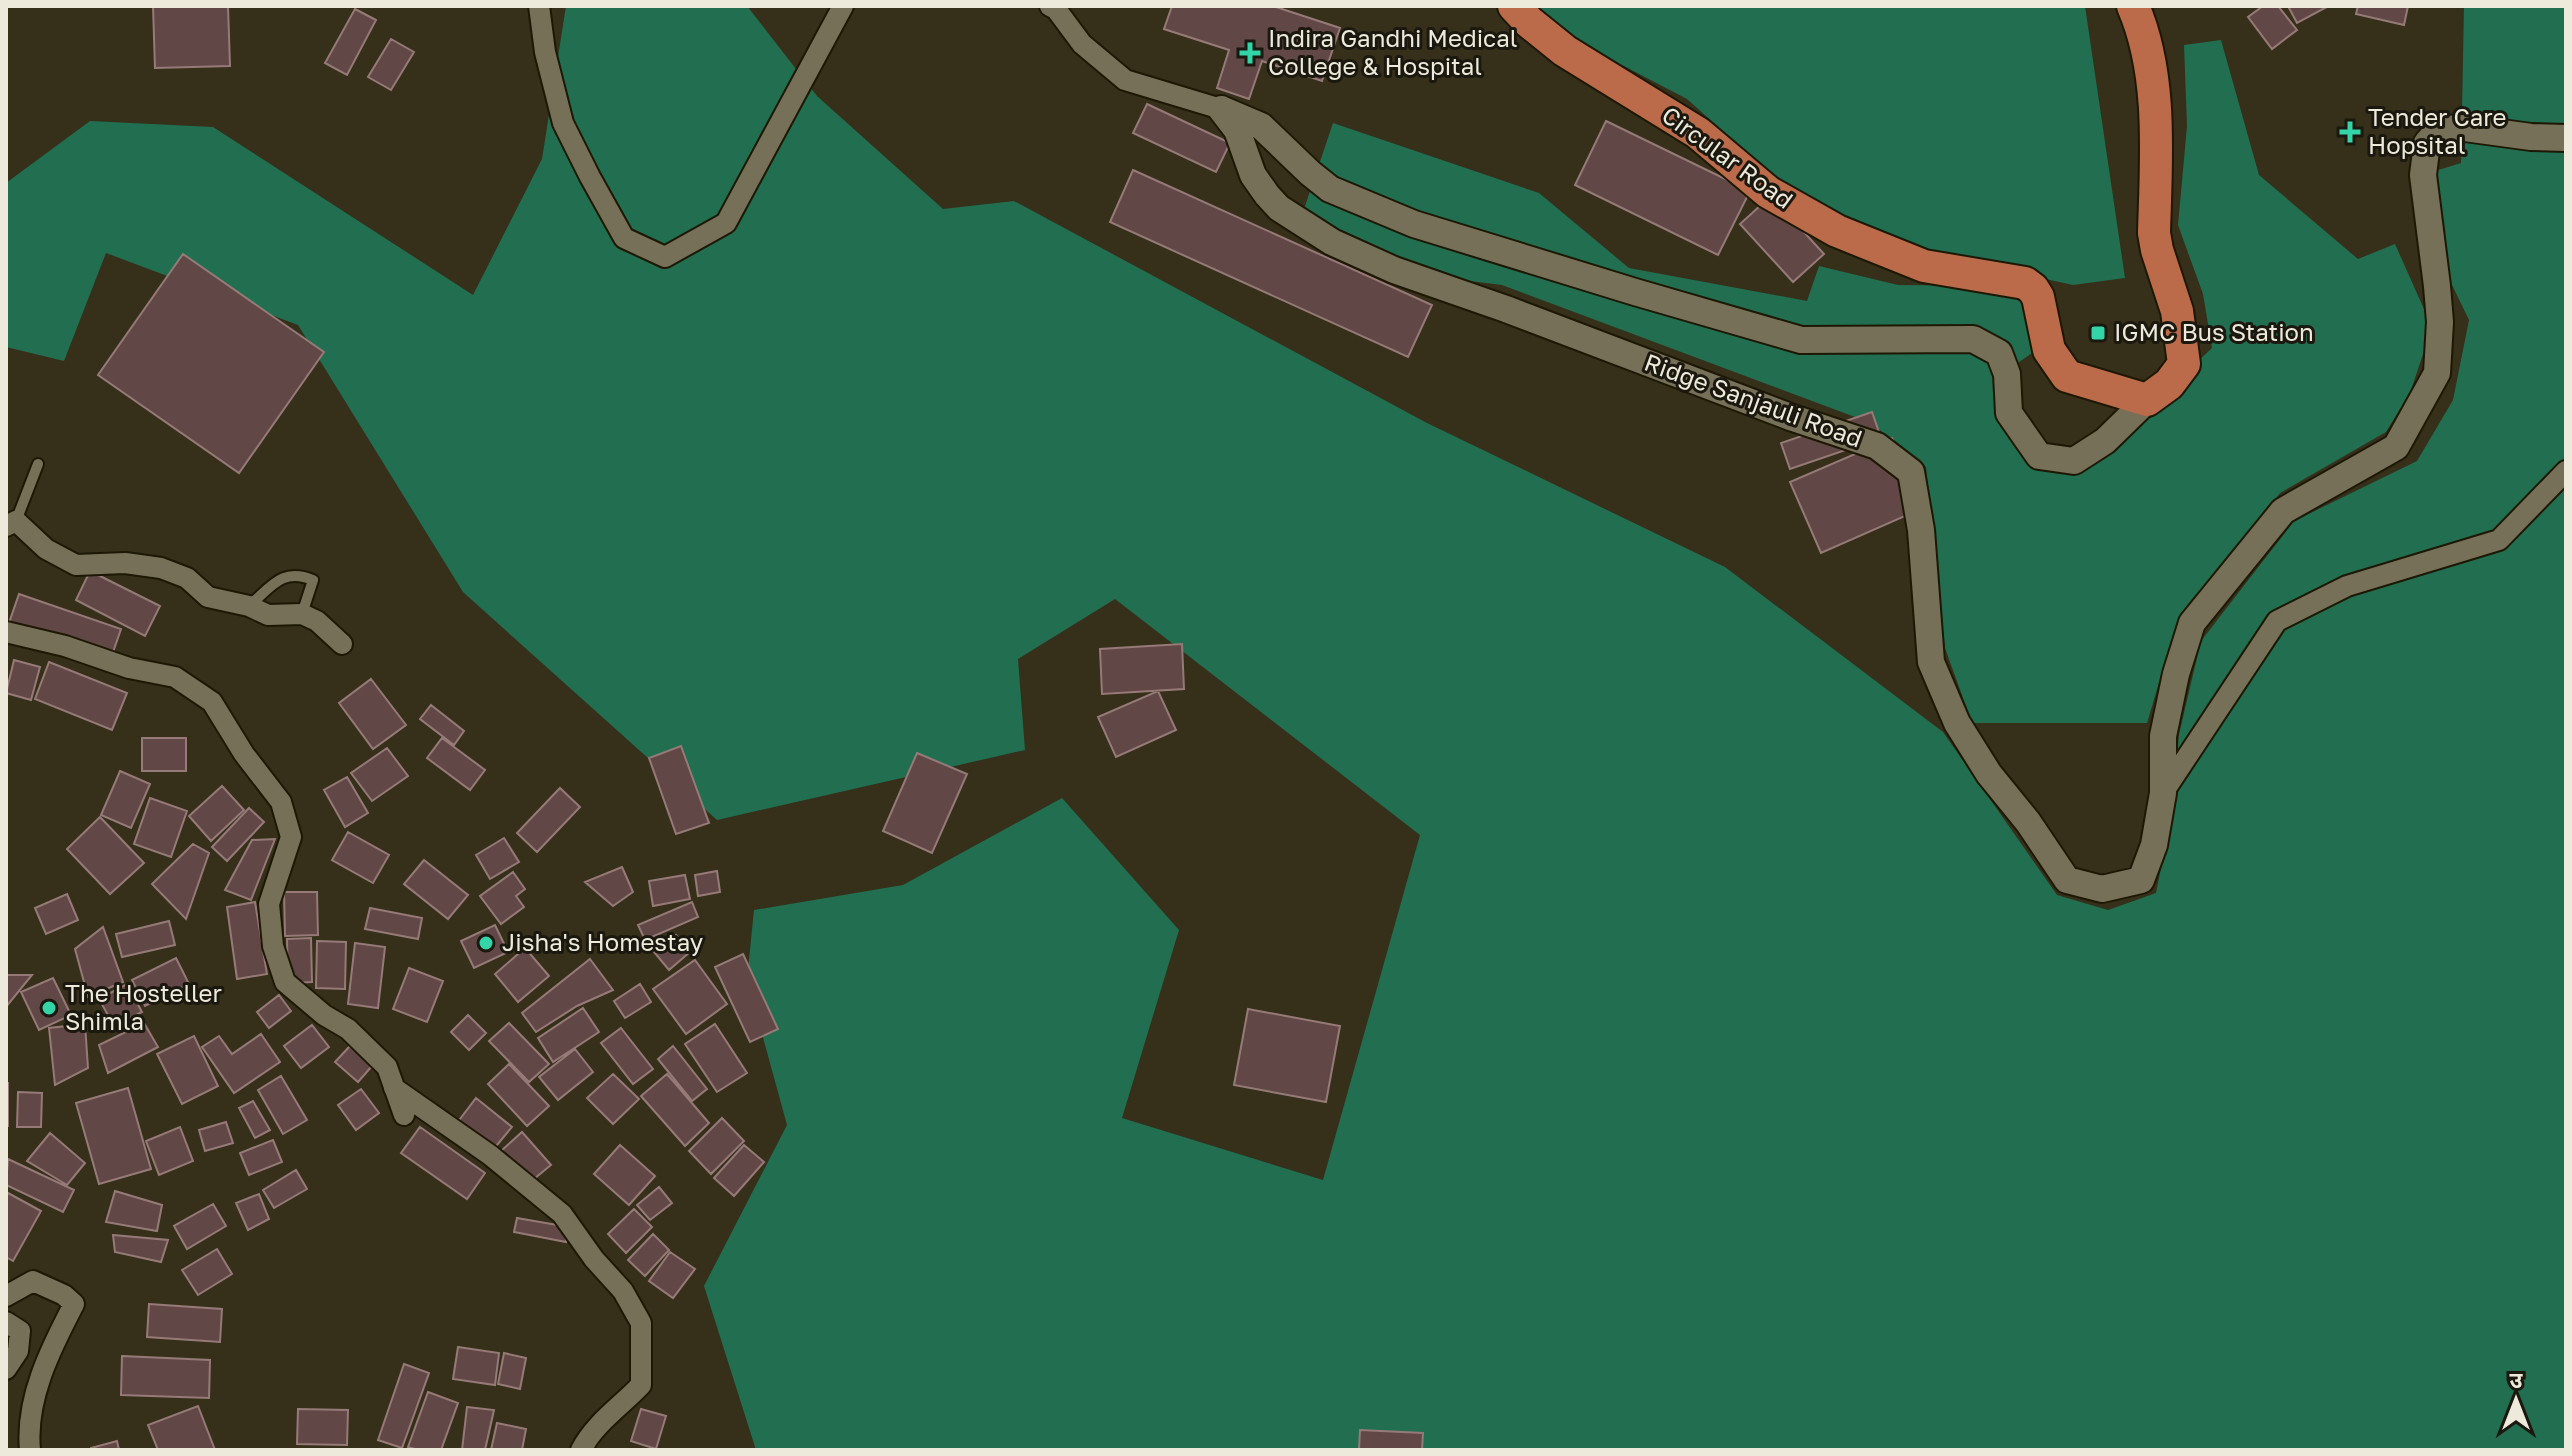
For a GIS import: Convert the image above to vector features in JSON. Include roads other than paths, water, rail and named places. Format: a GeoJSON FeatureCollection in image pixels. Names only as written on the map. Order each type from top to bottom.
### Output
{"type":"FeatureCollection","features":[{"type":"Feature","properties":{"kind":"main road","name":"Circular Road"},"geometry":{"type":"LineString","coordinates":[[1514,6],[1565,51],[1698,133],[1768,192],[1837,231],[1924,266],[2025,283],[2038,297],[2049,350],[2067,376],[2147,400]]}},
{"type":"Feature","properties":{"kind":"main road"},"geometry":{"type":"LineString","coordinates":[[2133,6],[2145,32],[2154,93],[2154,233],[2177,311],[2184,364],[2169,384],[2147,400]]}},
{"type":"Feature","properties":{"kind":"street"},"geometry":{"type":"LineString","coordinates":[[539,6],[545,52],[563,123],[590,177],[624,238],[665,257],[726,223],[843,6]]}},
{"type":"Feature","properties":{"kind":"street"},"geometry":{"type":"LineString","coordinates":[[1050,6],[1056,9],[1082,44],[1125,80],[1221,109],[1261,126],[1330,189],[1414,224],[1801,340],[1973,339],[1999,353],[2007,374],[2009,413],[2039,456],[2074,461],[2105,441],[2147,400]]}},
{"type":"Feature","properties":{"kind":"street","name":"Ridge Sanjauli Road"},"geometry":{"type":"LineString","coordinates":[[1221,109],[1237,130],[1253,175],[1267,195],[1279,208],[1332,242],[1394,270],[1793,418],[1877,446],[1911,472],[1921,530],[1931,662],[1957,723],[1989,774],[2028,822],[2067,880],[2102,889],[2141,880],[2154,845],[2163,793],[2163,736],[2176,674],[2192,623],[2283,511],[2396,447],[2437,373],[2440,322],[2423,175],[2427,143],[2445,129],[2465,128],[2531,137],[2566,138]]}},
{"type":"Feature","properties":{"kind":"street"},"geometry":{"type":"LineString","coordinates":[[2163,793],[2277,621],[2347,586],[2499,540],[2566,471]]}},
{"type":"Feature","properties":{"kind":"street"},"geometry":{"type":"LineString","coordinates":[[11,524],[46,549],[76,565],[125,563],[161,568],[187,578],[208,597],[249,606],[268,615],[302,614],[317,621],[342,644]]}},
{"type":"Feature","properties":{"kind":"street"},"geometry":{"type":"LineString","coordinates":[[6,632],[65,646],[129,668],[175,677],[212,702],[244,754],[281,802],[291,837],[269,904],[273,946],[285,982],[324,1015],[348,1029],[387,1067],[404,1115]]}},
{"type":"Feature","properties":{"kind":"street"},"geometry":{"type":"LineString","coordinates":[[394,1088],[490,1155],[562,1214],[594,1259],[623,1291],[641,1323],[641,1385],[596,1425],[581,1450]]}},
{"type":"Feature","properties":{"kind":"street"},"geometry":{"type":"LineString","coordinates":[[6,1296],[33,1281],[64,1295],[74,1304],[55,1342],[32,1407],[30,1450]]}},
{"type":"Feature","properties":{"kind":"street"},"geometry":{"type":"LineString","coordinates":[[6,1322],[20,1331],[18,1351],[6,1369]]}},
{"type":"Feature","properties":{"kind":"lane"},"geometry":{"type":"LineString","coordinates":[[11,524],[38,464]]}},
{"type":"Feature","properties":{"kind":"lane"},"geometry":{"type":"LineString","coordinates":[[249,606],[282,577],[297,573],[313,580],[302,614]]}},
{"type":"Feature","properties":{"kind":"place","name":"Indira Gandhi Medical College & Hospital"},"geometry":{"type":"Point","coordinates":[1250,53]}},
{"type":"Feature","properties":{"kind":"place","name":"Tender Care Hopsital"},"geometry":{"type":"Point","coordinates":[2350,132]}},
{"type":"Feature","properties":{"kind":"place","name":"IGMC Bus Station"},"geometry":{"type":"Point","coordinates":[2098,333]}},
{"type":"Feature","properties":{"kind":"place","name":"Jisha's Homestay"},"geometry":{"type":"Point","coordinates":[486,943]}},
{"type":"Feature","properties":{"kind":"place","name":"The Hosteller Shimla"},"geometry":{"type":"Point","coordinates":[49,1008]}}]}
